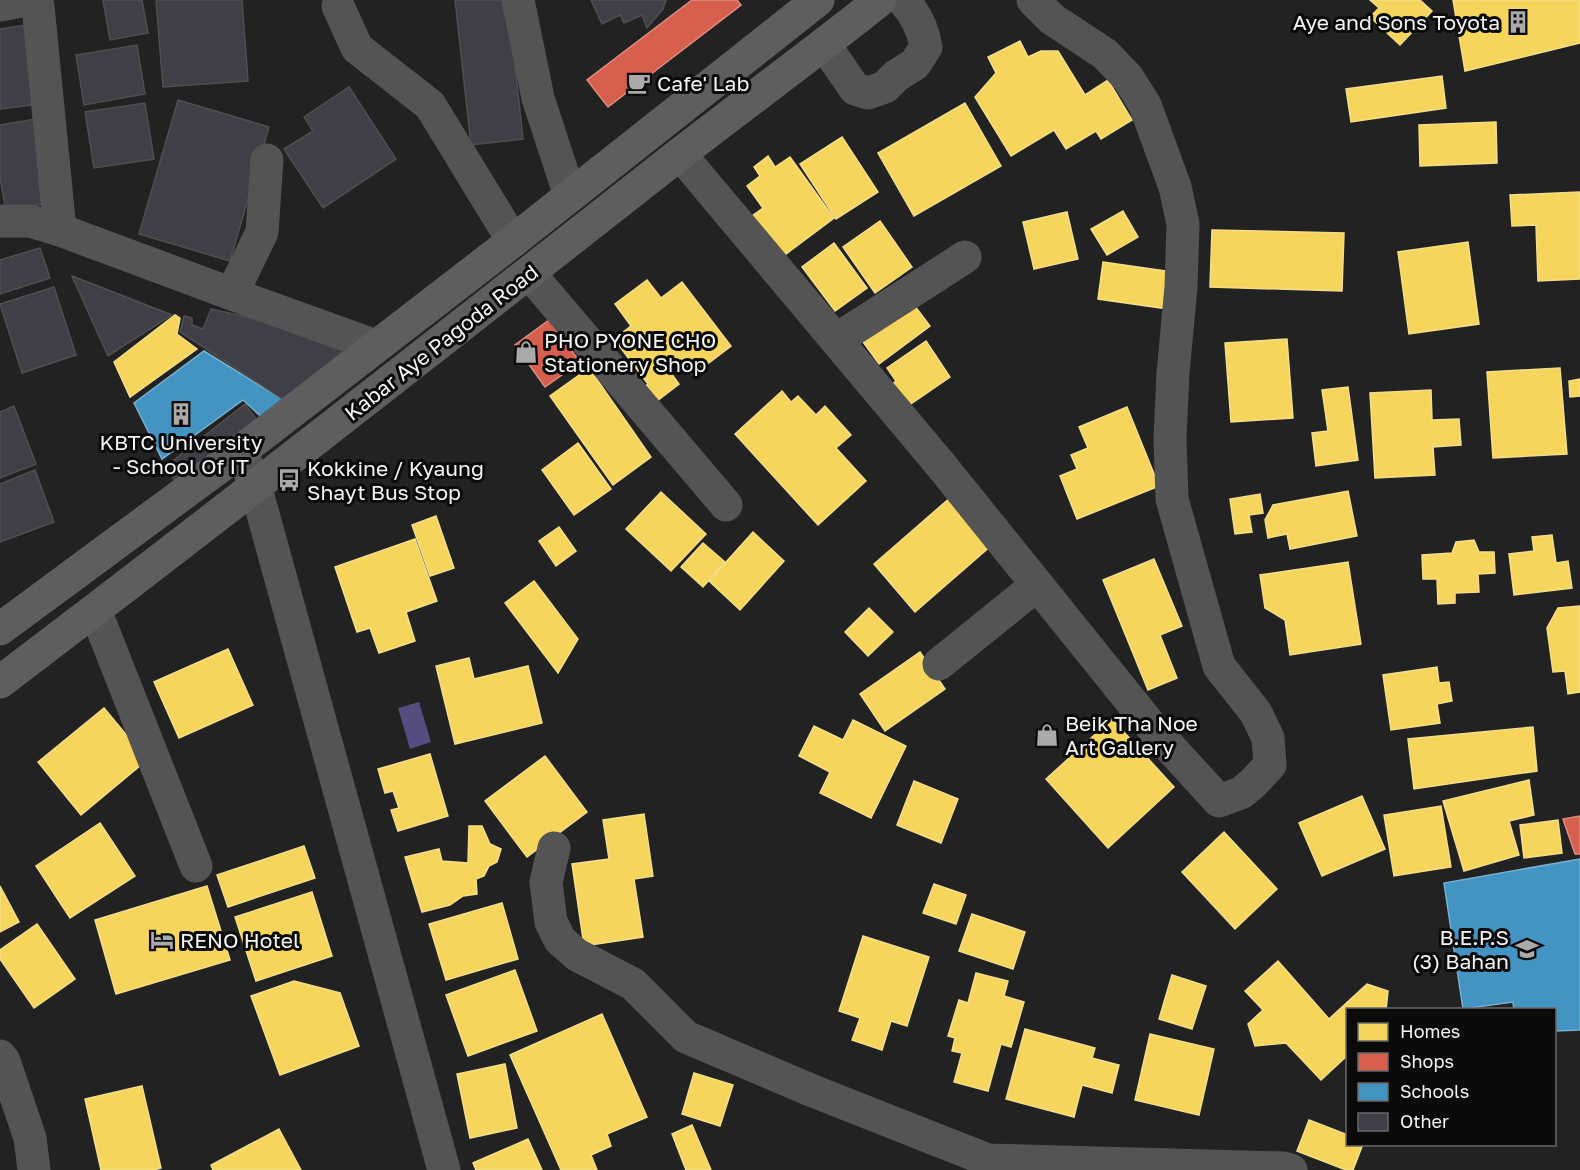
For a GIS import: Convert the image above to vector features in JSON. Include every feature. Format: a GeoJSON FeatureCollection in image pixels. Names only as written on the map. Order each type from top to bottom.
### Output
{"type":"FeatureCollection","features":[{"type":"Feature","properties":{"kind":"main road","name":"Kabar Aye Pagoda Road"},"geometry":{"type":"LineString","coordinates":[[0,682],[443,341],[880,0]]}},
{"type":"Feature","properties":{"kind":"main road","name":"Kabar Aye Pagoda Road"},"geometry":{"type":"LineString","coordinates":[[0,629],[241,451],[513,241],[812,2]]}},
{"type":"Feature","properties":{"kind":"main road"},"geometry":{"type":"LineString","coordinates":[[376,346],[408,368]]}},
{"type":"Feature","properties":{"kind":"street"},"geometry":{"type":"LineString","coordinates":[[0,4],[29,0],[38,6],[60,230]]}},
{"type":"Feature","properties":{"kind":"street"},"geometry":{"type":"LineString","coordinates":[[518,0],[538,98],[570,196]]}},
{"type":"Feature","properties":{"kind":"street"},"geometry":{"type":"LineString","coordinates":[[824,45],[855,89],[868,93],[885,87],[896,76],[915,64],[926,47],[924,31],[910,7],[903,0]]}},
{"type":"Feature","properties":{"kind":"street"},"geometry":{"type":"LineString","coordinates":[[680,154],[940,464],[1155,731],[1219,801],[1241,793],[1270,765],[1268,738],[1256,713],[1219,666],[1172,499],[1170,438],[1181,287],[1183,224],[1175,187],[1145,105],[1128,78],[1105,54],[1052,19],[1033,0]]}},
{"type":"Feature","properties":{"kind":"street"},"geometry":{"type":"LineString","coordinates":[[338,6],[357,48],[430,105],[513,241]]}},
{"type":"Feature","properties":{"kind":"street"},"geometry":{"type":"LineString","coordinates":[[232,294],[262,232],[267,160]]}},
{"type":"Feature","properties":{"kind":"street"},"geometry":{"type":"LineString","coordinates":[[0,221],[30,221],[60,230],[376,346]]}},
{"type":"Feature","properties":{"kind":"street"},"geometry":{"type":"LineString","coordinates":[[836,340],[965,257]]}},
{"type":"Feature","properties":{"kind":"street"},"geometry":{"type":"LineString","coordinates":[[529,273],[726,505]]}},
{"type":"Feature","properties":{"kind":"street"},"geometry":{"type":"LineString","coordinates":[[241,451],[255,486],[444,1170]]}},
{"type":"Feature","properties":{"kind":"street"},"geometry":{"type":"LineString","coordinates":[[939,664],[1037,585]]}},
{"type":"Feature","properties":{"kind":"street"},"geometry":{"type":"LineString","coordinates":[[95,610],[196,866]]}},
{"type":"Feature","properties":{"kind":"street"},"geometry":{"type":"LineString","coordinates":[[554,848],[546,882],[551,922],[560,940],[577,956],[633,984],[686,1037],[987,1165],[1284,1168],[1291,1170]]}},
{"type":"Feature","properties":{"kind":"street"},"geometry":{"type":"LineString","coordinates":[[0,1056],[4,1061],[30,1138],[34,1170]]}},
{"type":"Feature","properties":{"kind":"shaded area"},"geometry":{"type":"Polygon","coordinates":[[[419,702],[431,742],[410,749],[398,708],[419,702]]]}},
{"type":"Feature","properties":{"kind":"building: Homes"},"geometry":{"type":"Polygon","coordinates":[[[1370,0],[1420,0],[1432,11],[1400,45],[1370,17],[1379,8],[1370,0]]]}},
{"type":"Feature","properties":{"kind":"building: Homes","name":"Aye and Sons Toyota"},"geometry":{"type":"Polygon","coordinates":[[[1453,0],[1580,0],[1580,43],[1465,71],[1453,0]]]}},
{"type":"Feature","properties":{"kind":"building: Homes"},"geometry":{"type":"Polygon","coordinates":[[[1020,41],[1028,57],[1041,51],[1058,51],[1085,95],[1108,80],[1132,120],[1101,139],[1096,131],[1066,149],[1054,130],[1011,156],[975,97],[996,73],[988,57],[1020,41]]]}},
{"type":"Feature","properties":{"kind":"building: Homes"},"geometry":{"type":"Polygon","coordinates":[[[1442,76],[1446,108],[1351,122],[1346,89],[1442,76]]]}},
{"type":"Feature","properties":{"kind":"building: Homes"},"geometry":{"type":"Polygon","coordinates":[[[965,103],[1001,166],[914,216],[878,153],[965,103]]]}},
{"type":"Feature","properties":{"kind":"building: Homes"},"geometry":{"type":"Polygon","coordinates":[[[1496,122],[1497,163],[1420,166],[1419,125],[1496,122]]]}},
{"type":"Feature","properties":{"kind":"building: Homes"},"geometry":{"type":"Polygon","coordinates":[[[842,137],[878,192],[836,219],[800,164],[842,137]]]}},
{"type":"Feature","properties":{"kind":"building: Homes"},"geometry":{"type":"Polygon","coordinates":[[[768,156],[775,167],[790,157],[834,218],[782,257],[752,216],[763,208],[747,186],[760,176],[754,167],[768,156]]]}},
{"type":"Feature","properties":{"kind":"building: Homes"},"geometry":{"type":"Polygon","coordinates":[[[1580,192],[1580,279],[1538,281],[1536,225],[1512,226],[1510,195],[1580,192]]]}},
{"type":"Feature","properties":{"kind":"building: Homes"},"geometry":{"type":"Polygon","coordinates":[[[1123,211],[1138,237],[1107,255],[1091,229],[1123,211]]]}},
{"type":"Feature","properties":{"kind":"building: Homes"},"geometry":{"type":"Polygon","coordinates":[[[1067,212],[1078,259],[1034,269],[1023,222],[1067,212]]]}},
{"type":"Feature","properties":{"kind":"building: Homes"},"geometry":{"type":"Polygon","coordinates":[[[880,221],[912,267],[875,293],[843,247],[880,221]]]}},
{"type":"Feature","properties":{"kind":"building: Homes"},"geometry":{"type":"Polygon","coordinates":[[[1212,230],[1344,233],[1342,291],[1210,287],[1212,230]]]}},
{"type":"Feature","properties":{"kind":"building: Homes"},"geometry":{"type":"Polygon","coordinates":[[[1468,242],[1479,324],[1409,334],[1398,252],[1468,242]]]}},
{"type":"Feature","properties":{"kind":"building: Homes"},"geometry":{"type":"Polygon","coordinates":[[[834,243],[867,288],[835,311],[802,267],[834,243]]]}},
{"type":"Feature","properties":{"kind":"building: Homes"},"geometry":{"type":"Polygon","coordinates":[[[1103,262],[1172,272],[1167,309],[1098,299],[1103,262]]]}},
{"type":"Feature","properties":{"kind":"building: Homes"},"geometry":{"type":"Polygon","coordinates":[[[647,280],[661,298],[682,282],[731,346],[693,375],[681,358],[668,369],[679,384],[644,411],[633,396],[648,384],[614,339],[631,326],[615,304],[647,280]]]}},
{"type":"Feature","properties":{"kind":"building: Homes"},"geometry":{"type":"Polygon","coordinates":[[[908,297],[930,326],[879,364],[858,335],[908,297]]]}},
{"type":"Feature","properties":{"kind":"building: Homes"},"geometry":{"type":"Polygon","coordinates":[[[175,315],[180,318],[177,334],[197,349],[130,397],[114,362],[175,315]]]}},
{"type":"Feature","properties":{"kind":"building: Homes"},"geometry":{"type":"Polygon","coordinates":[[[1287,339],[1293,418],[1231,422],[1225,343],[1287,339]]]}},
{"type":"Feature","properties":{"kind":"building: Homes"},"geometry":{"type":"Polygon","coordinates":[[[926,341],[950,377],[905,408],[890,386],[896,381],[887,368],[926,341]]]}},
{"type":"Feature","properties":{"kind":"building: Homes"},"geometry":{"type":"Polygon","coordinates":[[[589,368],[651,457],[613,485],[550,396],[589,368]]]}},
{"type":"Feature","properties":{"kind":"building: Homes"},"geometry":{"type":"Polygon","coordinates":[[[1560,368],[1567,454],[1493,458],[1487,372],[1560,368]]]}},
{"type":"Feature","properties":{"kind":"building: Homes"},"geometry":{"type":"Polygon","coordinates":[[[1580,379],[1580,396],[1570,397],[1569,381],[1580,379]]]}},
{"type":"Feature","properties":{"kind":"building: Homes"},"geometry":{"type":"Polygon","coordinates":[[[1348,387],[1358,460],[1316,466],[1312,433],[1328,431],[1322,390],[1348,387]]]}},
{"type":"Feature","properties":{"kind":"building: Homes"},"geometry":{"type":"Polygon","coordinates":[[[1431,390],[1432,420],[1459,419],[1461,445],[1433,447],[1435,475],[1375,478],[1370,393],[1431,390]]]}},
{"type":"Feature","properties":{"kind":"building: Homes"},"geometry":{"type":"Polygon","coordinates":[[[782,391],[791,402],[798,396],[816,415],[825,406],[851,435],[836,448],[866,481],[818,525],[735,434],[782,391]]]}},
{"type":"Feature","properties":{"kind":"building: Homes"},"geometry":{"type":"Polygon","coordinates":[[[1127,407],[1159,486],[1077,519],[1060,476],[1077,469],[1071,455],[1088,448],[1079,427],[1127,407]]]}},
{"type":"Feature","properties":{"kind":"building: Homes"},"geometry":{"type":"Polygon","coordinates":[[[578,443],[611,489],[574,515],[542,470],[578,443]]]}},
{"type":"Feature","properties":{"kind":"building: Homes"},"geometry":{"type":"Polygon","coordinates":[[[1348,491],[1357,536],[1290,549],[1287,534],[1268,538],[1265,520],[1273,505],[1348,491]]]}},
{"type":"Feature","properties":{"kind":"building: Homes"},"geometry":{"type":"Polygon","coordinates":[[[661,492],[706,534],[671,571],[626,529],[661,492]]]}},
{"type":"Feature","properties":{"kind":"building: Homes"},"geometry":{"type":"Polygon","coordinates":[[[1260,494],[1263,513],[1249,515],[1252,532],[1235,534],[1230,499],[1260,494]]]}},
{"type":"Feature","properties":{"kind":"building: Homes"},"geometry":{"type":"Polygon","coordinates":[[[951,497],[992,545],[915,612],[874,564],[951,497]]]}},
{"type":"Feature","properties":{"kind":"building: Homes"},"geometry":{"type":"Polygon","coordinates":[[[436,516],[454,568],[430,576],[412,525],[436,516]]]}},
{"type":"Feature","properties":{"kind":"building: Homes"},"geometry":{"type":"Polygon","coordinates":[[[559,527],[576,551],[556,566],[539,541],[559,527]]]}},
{"type":"Feature","properties":{"kind":"building: Homes"},"geometry":{"type":"Polygon","coordinates":[[[753,532],[784,561],[740,610],[709,581],[753,532]]]}},
{"type":"Feature","properties":{"kind":"building: Homes"},"geometry":{"type":"Polygon","coordinates":[[[1552,535],[1556,563],[1568,561],[1572,588],[1514,595],[1509,554],[1534,551],[1532,537],[1552,535]]]}},
{"type":"Feature","properties":{"kind":"building: Homes"},"geometry":{"type":"Polygon","coordinates":[[[415,539],[437,601],[406,612],[415,641],[379,653],[370,628],[357,632],[335,567],[415,539]]]}},
{"type":"Feature","properties":{"kind":"building: Homes"},"geometry":{"type":"Polygon","coordinates":[[[1474,540],[1479,552],[1494,552],[1495,573],[1478,574],[1479,592],[1455,593],[1455,603],[1438,604],[1437,579],[1423,579],[1422,555],[1452,553],[1456,542],[1474,540]]]}},
{"type":"Feature","properties":{"kind":"building: Homes"},"geometry":{"type":"Polygon","coordinates":[[[703,543],[725,562],[703,587],[681,567],[703,543]]]}},
{"type":"Feature","properties":{"kind":"building: Homes"},"geometry":{"type":"Polygon","coordinates":[[[1154,559],[1182,626],[1160,635],[1177,678],[1148,690],[1103,580],[1154,559]]]}},
{"type":"Feature","properties":{"kind":"building: Homes"},"geometry":{"type":"Polygon","coordinates":[[[1348,562],[1361,644],[1290,655],[1285,620],[1265,608],[1260,575],[1348,562]]]}},
{"type":"Feature","properties":{"kind":"building: Homes"},"geometry":{"type":"Polygon","coordinates":[[[534,581],[578,639],[558,673],[505,603],[534,581]]]}},
{"type":"Feature","properties":{"kind":"building: Homes"},"geometry":{"type":"Polygon","coordinates":[[[1580,606],[1580,692],[1568,694],[1565,671],[1553,672],[1547,628],[1558,608],[1580,606]]]}},
{"type":"Feature","properties":{"kind":"building: Homes"},"geometry":{"type":"Polygon","coordinates":[[[869,608],[893,632],[868,656],[845,632],[869,608]]]}},
{"type":"Feature","properties":{"kind":"building: Homes"},"geometry":{"type":"Polygon","coordinates":[[[228,649],[253,705],[179,738],[154,682],[228,649]]]}},
{"type":"Feature","properties":{"kind":"building: Homes"},"geometry":{"type":"Polygon","coordinates":[[[920,652],[945,689],[885,731],[860,694],[920,652]]]}},
{"type":"Feature","properties":{"kind":"building: Homes"},"geometry":{"type":"Polygon","coordinates":[[[469,658],[474,679],[528,666],[542,723],[455,744],[436,666],[469,658]]]}},
{"type":"Feature","properties":{"kind":"building: Homes"},"geometry":{"type":"Polygon","coordinates":[[[1437,667],[1439,683],[1449,682],[1452,701],[1437,704],[1440,723],[1391,730],[1383,675],[1437,667]]]}},
{"type":"Feature","properties":{"kind":"building: Homes"},"geometry":{"type":"Polygon","coordinates":[[[104,708],[147,760],[81,815],[38,762],[104,708]]]}},
{"type":"Feature","properties":{"kind":"building: Homes"},"geometry":{"type":"Polygon","coordinates":[[[1112,719],[1174,787],[1108,848],[1046,779],[1112,719]]]}},
{"type":"Feature","properties":{"kind":"building: Homes"},"geometry":{"type":"Polygon","coordinates":[[[853,720],[906,746],[871,818],[820,793],[830,772],[799,756],[814,726],[843,740],[853,720]]]}},
{"type":"Feature","properties":{"kind":"building: Homes"},"geometry":{"type":"Polygon","coordinates":[[[1533,727],[1537,771],[1414,789],[1408,739],[1533,727]]]}},
{"type":"Feature","properties":{"kind":"building: Homes"},"geometry":{"type":"Polygon","coordinates":[[[430,754],[448,816],[398,831],[391,810],[399,808],[393,791],[385,793],[378,769],[430,754]]]}},
{"type":"Feature","properties":{"kind":"building: Homes"},"geometry":{"type":"Polygon","coordinates":[[[545,756],[587,812],[527,857],[485,801],[545,756]]]}},
{"type":"Feature","properties":{"kind":"building: Homes"},"geometry":{"type":"Polygon","coordinates":[[[1529,780],[1534,815],[1509,821],[1519,855],[1464,871],[1443,801],[1529,780]]]}},
{"type":"Feature","properties":{"kind":"building: Homes"},"geometry":{"type":"Polygon","coordinates":[[[914,781],[958,799],[941,843],[897,825],[914,781]]]}},
{"type":"Feature","properties":{"kind":"building: Homes"},"geometry":{"type":"Polygon","coordinates":[[[1362,796],[1385,849],[1322,876],[1299,823],[1362,796]]]}},
{"type":"Feature","properties":{"kind":"building: Homes"},"geometry":{"type":"Polygon","coordinates":[[[1441,806],[1451,867],[1394,876],[1384,815],[1441,806]]]}},
{"type":"Feature","properties":{"kind":"building: Homes"},"geometry":{"type":"Polygon","coordinates":[[[644,814],[653,876],[634,879],[643,937],[584,946],[572,864],[609,859],[603,820],[644,814]]]}},
{"type":"Feature","properties":{"kind":"building: Homes"},"geometry":{"type":"Polygon","coordinates":[[[1558,820],[1562,853],[1524,858],[1520,825],[1558,820]]]}},
{"type":"Feature","properties":{"kind":"building: Homes"},"geometry":{"type":"Polygon","coordinates":[[[100,823],[135,876],[70,918],[36,866],[100,823]]]}},
{"type":"Feature","properties":{"kind":"building: Homes"},"geometry":{"type":"Polygon","coordinates":[[[469,826],[482,826],[490,844],[501,849],[497,862],[489,866],[484,876],[476,879],[477,894],[463,896],[450,905],[422,912],[405,857],[439,849],[442,861],[468,863],[469,826]]]}},
{"type":"Feature","properties":{"kind":"building: Homes"},"geometry":{"type":"Polygon","coordinates":[[[1224,832],[1277,889],[1235,929],[1182,872],[1224,832]]]}},
{"type":"Feature","properties":{"kind":"building: Homes"},"geometry":{"type":"Polygon","coordinates":[[[304,846],[315,878],[228,907],[217,875],[304,846]]]}},
{"type":"Feature","properties":{"kind":"building: Homes"},"geometry":{"type":"Polygon","coordinates":[[[934,884],[966,895],[956,924],[923,913],[934,884]]]}},
{"type":"Feature","properties":{"kind":"building: Homes"},"geometry":{"type":"Polygon","coordinates":[[[0,886],[19,922],[0,932],[0,886]]]}},
{"type":"Feature","properties":{"kind":"building: Homes","name":"RENO Hotel"},"geometry":{"type":"Polygon","coordinates":[[[207,886],[230,960],[116,994],[95,920],[207,886]]]}},
{"type":"Feature","properties":{"kind":"building: Homes"},"geometry":{"type":"Polygon","coordinates":[[[312,892],[332,956],[256,981],[235,917],[312,892]]]}},
{"type":"Feature","properties":{"kind":"building: Homes"},"geometry":{"type":"Polygon","coordinates":[[[502,903],[518,959],[446,980],[429,924],[502,903]]]}},
{"type":"Feature","properties":{"kind":"building: Homes"},"geometry":{"type":"Polygon","coordinates":[[[972,914],[1025,932],[1013,969],[959,951],[972,914]]]}},
{"type":"Feature","properties":{"kind":"building: Homes"},"geometry":{"type":"Polygon","coordinates":[[[37,924],[75,979],[34,1008],[0,959],[0,950],[37,924]]]}},
{"type":"Feature","properties":{"kind":"building: Homes"},"geometry":{"type":"Polygon","coordinates":[[[863,936],[929,957],[907,1026],[891,1021],[882,1050],[852,1040],[860,1018],[839,1011],[863,936]]]}},
{"type":"Feature","properties":{"kind":"building: Homes"},"geometry":{"type":"Polygon","coordinates":[[[1278,961],[1329,1019],[1367,984],[1388,991],[1386,1008],[1346,1008],[1346,1057],[1321,1080],[1286,1043],[1255,1046],[1248,1024],[1263,1010],[1245,991],[1278,961]]]}},
{"type":"Feature","properties":{"kind":"building: Homes"},"geometry":{"type":"Polygon","coordinates":[[[515,970],[537,1031],[468,1056],[446,995],[515,970]]]}},
{"type":"Feature","properties":{"kind":"building: Homes"},"geometry":{"type":"Polygon","coordinates":[[[976,973],[1008,981],[1004,996],[1024,1002],[1011,1047],[1001,1044],[988,1091],[954,1082],[962,1053],[952,1051],[955,1038],[948,1036],[959,1000],[968,1003],[976,973]]]}},
{"type":"Feature","properties":{"kind":"building: Homes"},"geometry":{"type":"Polygon","coordinates":[[[1172,975],[1206,986],[1192,1029],[1159,1019],[1172,975]]]}},
{"type":"Feature","properties":{"kind":"building: Homes"},"geometry":{"type":"Polygon","coordinates":[[[294,981],[340,993],[359,1046],[280,1075],[251,996],[294,981]]]}},
{"type":"Feature","properties":{"kind":"building: Homes"},"geometry":{"type":"Polygon","coordinates":[[[602,1014],[647,1117],[607,1134],[611,1146],[591,1155],[597,1170],[561,1170],[510,1055],[602,1014]]]}},
{"type":"Feature","properties":{"kind":"building: Homes"},"geometry":{"type":"Polygon","coordinates":[[[1025,1029],[1095,1048],[1092,1058],[1119,1065],[1112,1093],[1082,1085],[1074,1117],[1006,1099],[1025,1029]]]}},
{"type":"Feature","properties":{"kind":"building: Homes"},"geometry":{"type":"Polygon","coordinates":[[[1150,1034],[1214,1049],[1199,1115],[1135,1100],[1150,1034]]]}},
{"type":"Feature","properties":{"kind":"building: Homes"},"geometry":{"type":"Polygon","coordinates":[[[505,1064],[517,1128],[470,1138],[457,1074],[505,1064]]]}},
{"type":"Feature","properties":{"kind":"building: Homes"},"geometry":{"type":"Polygon","coordinates":[[[694,1073],[733,1085],[720,1126],[682,1114],[694,1073]]]}},
{"type":"Feature","properties":{"kind":"building: Homes"},"geometry":{"type":"Polygon","coordinates":[[[142,1086],[161,1168],[101,1170],[85,1099],[142,1086]]]}},
{"type":"Feature","properties":{"kind":"building: Homes"},"geometry":{"type":"Polygon","coordinates":[[[1309,1120],[1346,1134],[1346,1146],[1362,1146],[1353,1170],[1346,1170],[1297,1151],[1309,1120]]]}},
{"type":"Feature","properties":{"kind":"building: Homes"},"geometry":{"type":"Polygon","coordinates":[[[692,1125],[711,1170],[686,1170],[672,1134],[692,1125]]]}},
{"type":"Feature","properties":{"kind":"building: Homes"},"geometry":{"type":"Polygon","coordinates":[[[279,1129],[301,1170],[213,1170],[211,1165],[279,1129]]]}},
{"type":"Feature","properties":{"kind":"building: Homes"},"geometry":{"type":"Polygon","coordinates":[[[528,1139],[542,1170],[476,1170],[473,1163],[528,1139]]]}},
{"type":"Feature","properties":{"kind":"building: Shops"},"geometry":{"type":"Polygon","coordinates":[[[692,0],[737,0],[741,5],[608,107],[587,80],[692,0]]]}},
{"type":"Feature","properties":{"kind":"building: Shops"},"geometry":{"type":"Polygon","coordinates":[[[549,320],[580,362],[545,387],[515,345],[549,320]]]}},
{"type":"Feature","properties":{"kind":"building: Shops"},"geometry":{"type":"Polygon","coordinates":[[[1580,816],[1580,854],[1575,854],[1563,819],[1580,816]]]}},
{"type":"Feature","properties":{"kind":"building: Schools","name":"KBTC University - School Of IT"},"geometry":{"type":"Polygon","coordinates":[[[204,351],[290,404],[269,424],[243,400],[162,459],[134,403],[204,351]]]}},
{"type":"Feature","properties":{"kind":"building: Schools"},"geometry":{"type":"Polygon","coordinates":[[[1580,859],[1580,1030],[1556,1031],[1556,1008],[1514,1008],[1513,1002],[1463,1008],[1444,883],[1580,859]]]}},
{"type":"Feature","properties":{"kind":"building: Other"},"geometry":{"type":"Polygon","coordinates":[[[103,0],[142,0],[148,33],[110,40],[103,0]]]}},
{"type":"Feature","properties":{"kind":"building: Other"},"geometry":{"type":"Polygon","coordinates":[[[156,0],[242,0],[248,81],[163,87],[156,0]]]}},
{"type":"Feature","properties":{"kind":"building: Other"},"geometry":{"type":"Polygon","coordinates":[[[455,0],[508,0],[523,139],[471,145],[455,0]]]}},
{"type":"Feature","properties":{"kind":"building: Other"},"geometry":{"type":"Polygon","coordinates":[[[591,0],[666,0],[663,9],[647,28],[642,15],[624,23],[620,15],[602,24],[591,0]]]}},
{"type":"Feature","properties":{"kind":"building: Other"},"geometry":{"type":"Polygon","coordinates":[[[27,25],[39,104],[0,109],[0,29],[27,25]]]}},
{"type":"Feature","properties":{"kind":"building: Other"},"geometry":{"type":"Polygon","coordinates":[[[137,45],[145,94],[84,105],[76,55],[137,45]]]}},
{"type":"Feature","properties":{"kind":"building: Other"},"geometry":{"type":"Polygon","coordinates":[[[349,87],[396,159],[323,208],[284,149],[313,131],[304,117],[349,87]]]}},
{"type":"Feature","properties":{"kind":"building: Other"},"geometry":{"type":"Polygon","coordinates":[[[178,100],[269,127],[230,261],[139,234],[178,100]]]}},
{"type":"Feature","properties":{"kind":"building: Other"},"geometry":{"type":"Polygon","coordinates":[[[145,103],[154,159],[94,168],[85,112],[145,103]]]}},
{"type":"Feature","properties":{"kind":"building: Other"},"geometry":{"type":"Polygon","coordinates":[[[35,119],[49,203],[6,211],[0,178],[0,125],[35,119]]]}},
{"type":"Feature","properties":{"kind":"building: Other"},"geometry":{"type":"Polygon","coordinates":[[[40,248],[50,278],[0,294],[0,260],[40,248]]]}},
{"type":"Feature","properties":{"kind":"building: Other"},"geometry":{"type":"Polygon","coordinates":[[[72,276],[172,315],[108,356],[72,276]]]}},
{"type":"Feature","properties":{"kind":"building: Other"},"geometry":{"type":"Polygon","coordinates":[[[54,287],[76,355],[22,373],[0,304],[54,287]]]}},
{"type":"Feature","properties":{"kind":"building: Other"},"geometry":{"type":"Polygon","coordinates":[[[211,309],[376,346],[290,404],[180,332],[184,316],[192,318],[192,325],[203,329],[211,309]]]}},
{"type":"Feature","properties":{"kind":"building: Other"},"geometry":{"type":"Polygon","coordinates":[[[245,404],[256,419],[175,481],[165,467],[245,404]]]}},
{"type":"Feature","properties":{"kind":"building: Other"},"geometry":{"type":"Polygon","coordinates":[[[14,406],[36,464],[0,478],[0,412],[14,406]]]}},
{"type":"Feature","properties":{"kind":"building: Other"},"geometry":{"type":"Polygon","coordinates":[[[35,470],[54,522],[0,542],[0,484],[35,470]]]}},
{"type":"Feature","properties":{"kind":"place","name":"Aye and Sons Toyota"},"geometry":{"type":"Point","coordinates":[1518,22]}},
{"type":"Feature","properties":{"kind":"place","name":"Cafe' Lab"},"geometry":{"type":"Point","coordinates":[639,83]}},
{"type":"Feature","properties":{"kind":"place","name":"PHO PYONE CHO Stationery Shop"},"geometry":{"type":"Point","coordinates":[526,352]}},
{"type":"Feature","properties":{"kind":"place","name":"KBTC University - School Of IT"},"geometry":{"type":"Point","coordinates":[181,414]}},
{"type":"Feature","properties":{"kind":"place","name":"Kokkine / Kyaung Shayt Bus Stop"},"geometry":{"type":"Point","coordinates":[289,480]}},
{"type":"Feature","properties":{"kind":"place","name":"Beik Tha Noe Art Gallery"},"geometry":{"type":"Point","coordinates":[1047,735]}},
{"type":"Feature","properties":{"kind":"place","name":"RENO Hotel"},"geometry":{"type":"Point","coordinates":[162,940]}},
{"type":"Feature","properties":{"kind":"place","name":"B.E.P.S (3) Bahan"},"geometry":{"type":"Point","coordinates":[1527,949]}}]}
